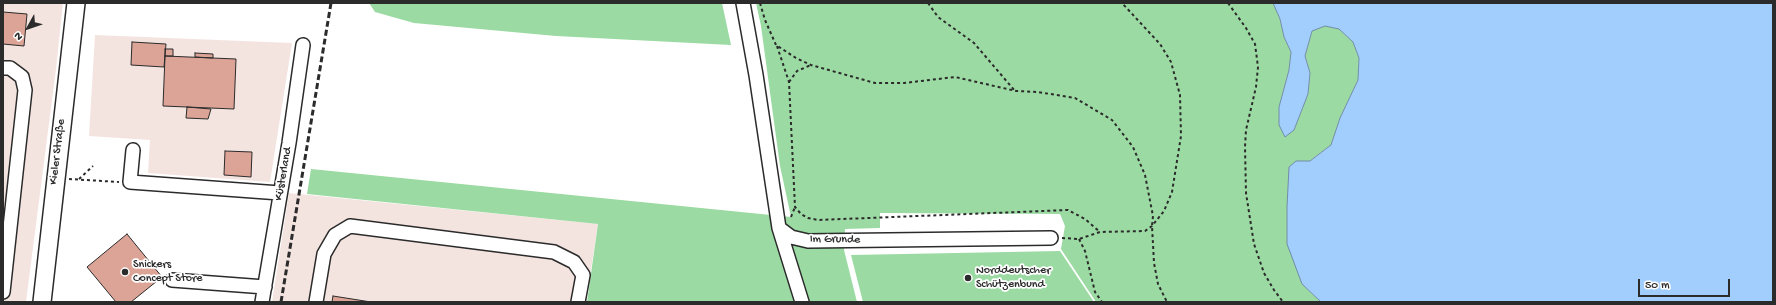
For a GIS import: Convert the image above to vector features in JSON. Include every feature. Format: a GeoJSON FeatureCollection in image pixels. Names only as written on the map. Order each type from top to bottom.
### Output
{"type":"FeatureCollection","features":[{"type":"Feature","properties":{"kind":"main road","name":"Kieler Straße"},"geometry":{"type":"LineString","coordinates":[[42,302],[76,3]]}},
{"type":"Feature","properties":{"kind":"street"},"geometry":{"type":"LineString","coordinates":[[743,3],[756,75],[779,228],[802,302]]}},
{"type":"Feature","properties":{"kind":"street","name":"Küsterland"},"geometry":{"type":"LineString","coordinates":[[262,302],[289,143],[303,45]]}},
{"type":"Feature","properties":{"kind":"street"},"geometry":{"type":"LineString","coordinates":[[3,68],[10,68],[22,77],[25,90],[3,292]]}},
{"type":"Feature","properties":{"kind":"street"},"geometry":{"type":"LineString","coordinates":[[133,150],[130,182],[280,193]]}},
{"type":"Feature","properties":{"kind":"street"},"geometry":{"type":"LineString","coordinates":[[316,302],[324,254],[335,235],[350,226],[554,252],[574,262],[583,275],[578,302]]}},
{"type":"Feature","properties":{"kind":"street","name":"Im Grunde"},"geometry":{"type":"LineString","coordinates":[[779,228],[791,237],[808,241],[1051,238]]}},
{"type":"Feature","properties":{"kind":"street"},"geometry":{"type":"LineString","coordinates":[[172,280],[265,287]]}},
{"type":"Feature","properties":{"kind":"path"},"geometry":{"type":"LineString","coordinates":[[760,3],[789,82],[795,207],[801,214],[808,218],[818,220],[1068,210],[1085,219],[1100,232]]}},
{"type":"Feature","properties":{"kind":"path"},"geometry":{"type":"LineString","coordinates":[[928,3],[938,17],[974,43],[1016,91]]}},
{"type":"Feature","properties":{"kind":"path"},"geometry":{"type":"LineString","coordinates":[[1051,238],[1079,239],[1100,232],[1145,231],[1152,226],[1164,211],[1172,192],[1181,136],[1180,95],[1171,62],[1160,44],[1122,3]]}},
{"type":"Feature","properties":{"kind":"path"},"geometry":{"type":"LineString","coordinates":[[1228,3],[1246,28],[1255,44],[1258,67],[1256,87],[1246,130],[1246,193],[1254,244],[1264,273],[1283,302]]}},
{"type":"Feature","properties":{"kind":"path"},"geometry":{"type":"LineString","coordinates":[[776,45],[796,58],[811,65],[875,83],[904,83],[955,77],[1016,91],[1038,92],[1075,98],[1112,120],[1133,147],[1145,175],[1153,216],[1152,226],[1154,264],[1158,284],[1167,302]]}},
{"type":"Feature","properties":{"kind":"path"},"geometry":{"type":"LineString","coordinates":[[789,82],[797,71],[811,65]]}},
{"type":"Feature","properties":{"kind":"path"},"geometry":{"type":"LineString","coordinates":[[79,180],[93,166]]}},
{"type":"Feature","properties":{"kind":"path"},"geometry":{"type":"LineString","coordinates":[[55,179],[130,182]]}},
{"type":"Feature","properties":{"kind":"path"},"geometry":{"type":"LineString","coordinates":[[1079,239],[1085,251],[1095,292],[1102,302]]}},
{"type":"Feature","properties":{"kind":"shaded area"},"geometry":{"type":"Polygon","coordinates":[[[3,3],[63,3],[26,302],[3,302],[3,3]]]}},
{"type":"Feature","properties":{"kind":"shaded area"},"geometry":{"type":"Polygon","coordinates":[[[95,35],[292,43],[270,182],[148,173],[150,140],[89,136],[95,35]]]}},
{"type":"Feature","properties":{"kind":"shaded area"},"geometry":{"type":"Polygon","coordinates":[[[289,193],[598,224],[586,302],[272,302],[289,193]]]}},
{"type":"Feature","properties":{"kind":"green space"},"geometry":{"type":"Polygon","coordinates":[[[369,3],[722,3],[731,45],[556,36],[414,23],[375,12],[369,3]]]}},
{"type":"Feature","properties":{"kind":"green space"},"geometry":{"type":"Polygon","coordinates":[[[756,3],[1273,3],[1280,19],[1284,37],[1291,52],[1289,70],[1279,107],[1294,130],[1308,94],[1310,73],[1305,56],[1312,31],[1325,25],[1339,29],[1353,42],[1359,58],[1358,80],[1340,118],[1331,145],[1310,161],[1296,161],[1302,284],[1321,302],[1096,302],[1061,249],[1065,226],[1060,214],[880,213],[880,228],[845,229],[844,250],[857,302],[587,302],[598,224],[307,194],[311,169],[791,217],[780,166],[761,26],[756,3]]]}},
{"type":"Feature","properties":{"kind":"green space","name":"Norddeutscher Schützenbund"},"geometry":{"type":"Polygon","coordinates":[[[1060,251],[1094,302],[863,302],[851,255],[1060,251]]]}},
{"type":"Feature","properties":{"kind":"water"},"geometry":{"type":"Polygon","coordinates":[[[1273,3],[1773,3],[1773,302],[1321,302],[1302,284],[1287,244],[1289,167],[1296,161],[1310,161],[1331,145],[1340,118],[1358,80],[1359,58],[1353,42],[1339,29],[1325,26],[1312,31],[1305,56],[1310,73],[1308,94],[1294,130],[1285,137],[1279,125],[1279,107],[1289,70],[1291,52],[1284,37],[1280,19],[1273,3]]]}},
{"type":"Feature","properties":{"kind":"building"},"geometry":{"type":"Polygon","coordinates":[[[3,12],[27,14],[24,46],[3,44],[3,12]]]}},
{"type":"Feature","properties":{"kind":"building"},"geometry":{"type":"Polygon","coordinates":[[[132,42],[166,44],[164,67],[131,65],[132,42]]]}},
{"type":"Feature","properties":{"kind":"building"},"geometry":{"type":"Polygon","coordinates":[[[165,49],[173,49],[173,56],[165,56],[165,49]]]}},
{"type":"Feature","properties":{"kind":"building"},"geometry":{"type":"Polygon","coordinates":[[[195,53],[213,54],[213,58],[195,57],[195,53]]]}},
{"type":"Feature","properties":{"kind":"building"},"geometry":{"type":"Polygon","coordinates":[[[165,56],[236,59],[234,109],[163,106],[165,56]]]}},
{"type":"Feature","properties":{"kind":"building"},"geometry":{"type":"Polygon","coordinates":[[[187,107],[211,109],[208,119],[186,118],[187,107]]]}},
{"type":"Feature","properties":{"kind":"building"},"geometry":{"type":"Polygon","coordinates":[[[225,151],[252,152],[251,177],[224,175],[225,151]]]}},
{"type":"Feature","properties":{"kind":"building","name":"Snickers Concept Store"},"geometry":{"type":"Polygon","coordinates":[[[127,234],[162,277],[131,302],[116,302],[87,267],[127,234]]]}},
{"type":"Feature","properties":{"kind":"building"},"geometry":{"type":"Polygon","coordinates":[[[333,296],[371,302],[332,302],[333,296]]]}},
{"type":"Feature","properties":{"kind":"railway"},"geometry":{"type":"LineString","coordinates":[[281,302],[331,3]]}},
{"type":"Feature","properties":{"kind":"place","name":"Snickers Concept Store"},"geometry":{"type":"Point","coordinates":[125,272]}},
{"type":"Feature","properties":{"kind":"place","name":"Norddeutscher Schützenbund"},"geometry":{"type":"Point","coordinates":[968,278]}}]}
